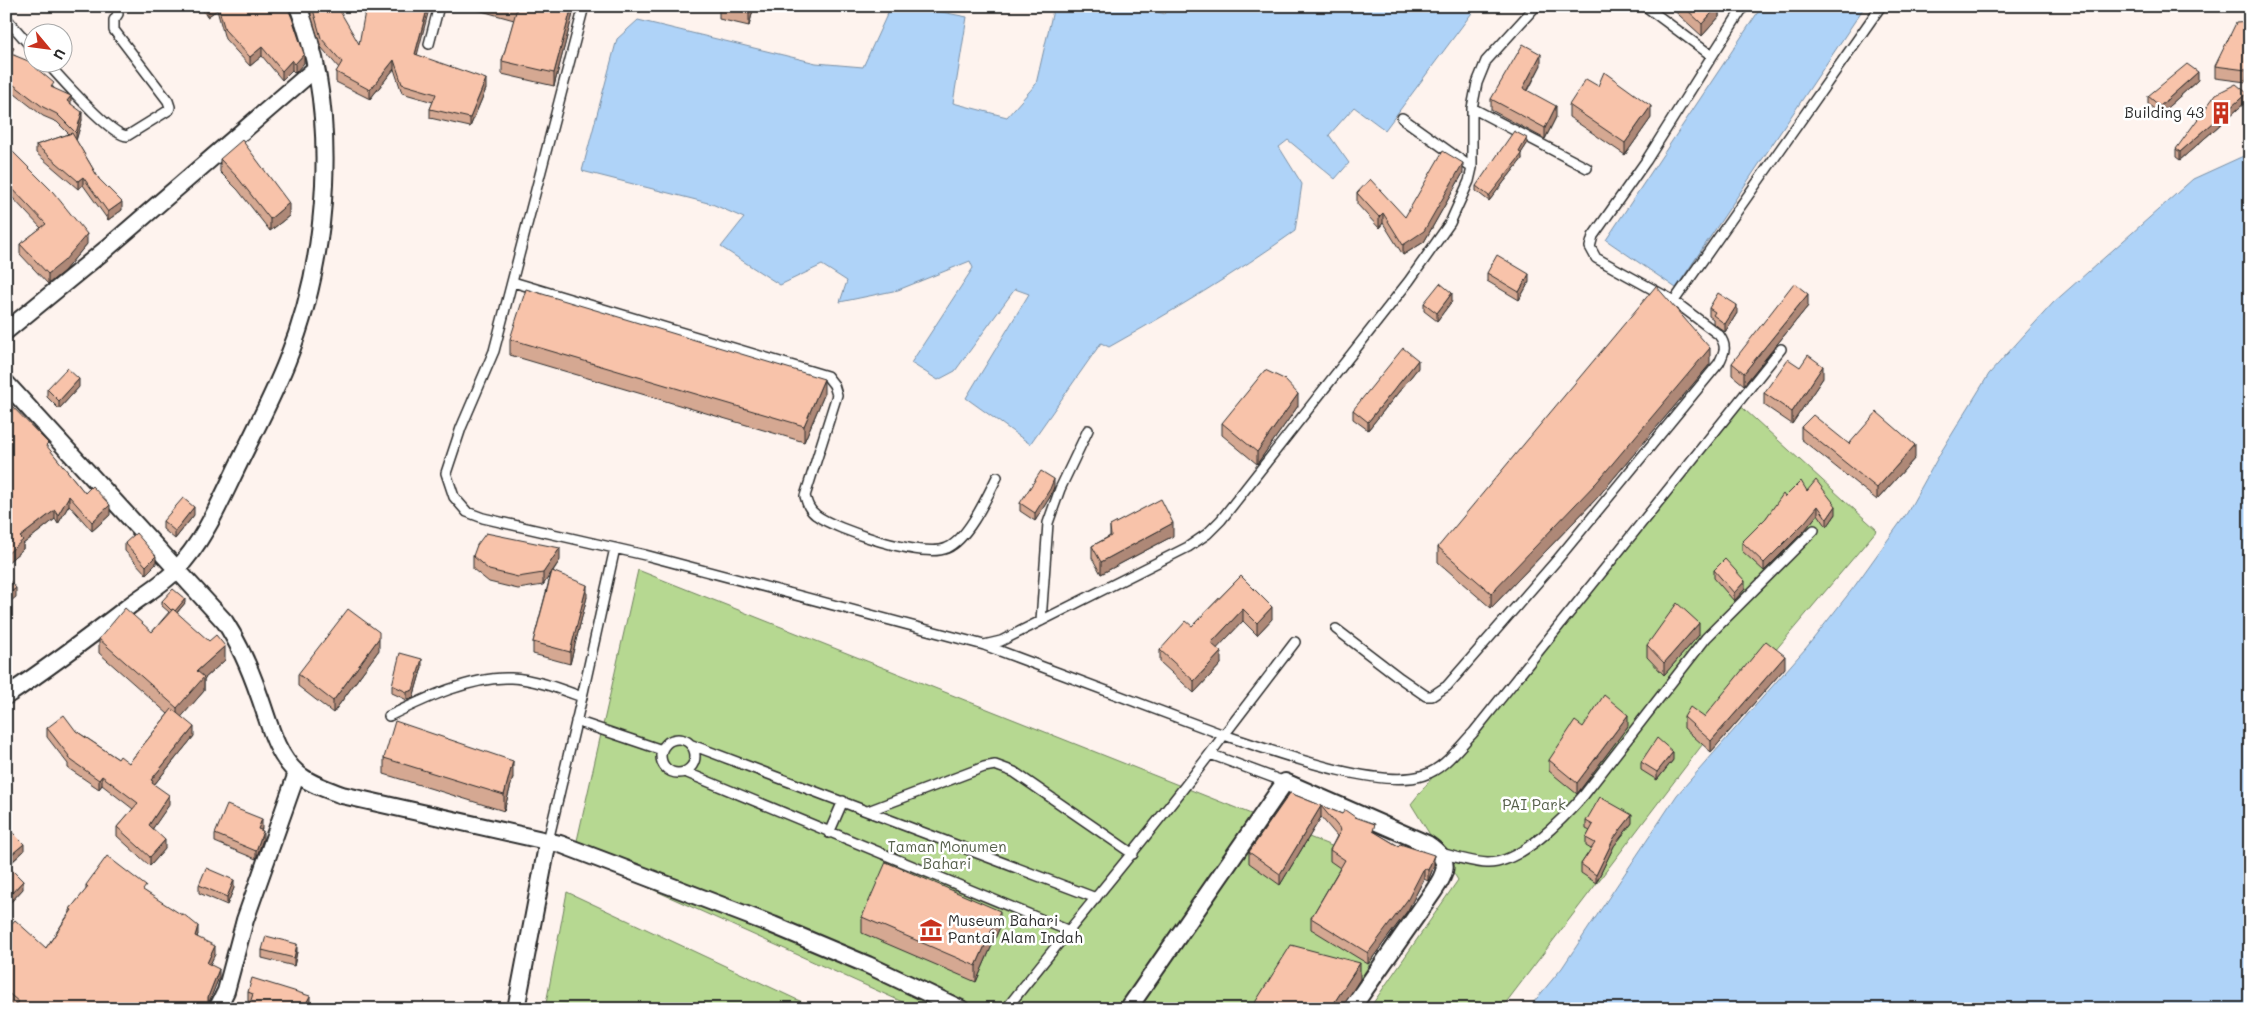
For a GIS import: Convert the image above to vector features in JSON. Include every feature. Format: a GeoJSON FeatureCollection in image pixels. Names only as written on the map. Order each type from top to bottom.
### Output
{"type":"FeatureCollection","features":[{"type":"Feature","properties":{"kind":"street"},"geometry":{"type":"LineString","coordinates":[[6,696],[54,664],[176,570],[206,528],[226,493],[287,361],[304,310],[312,274],[325,184],[324,138],[316,68],[298,6]]}},
{"type":"Feature","properties":{"kind":"street"},"geometry":{"type":"LineString","coordinates":[[6,331],[104,250],[316,68]]}},
{"type":"Feature","properties":{"kind":"street"},"geometry":{"type":"LineString","coordinates":[[6,383],[79,460],[176,570],[225,622],[234,636],[254,680],[268,726],[280,751],[297,773],[318,786],[367,802],[548,841],[596,856],[868,964],[961,1009]]}},
{"type":"Feature","properties":{"kind":"street"},"geometry":{"type":"LineString","coordinates":[[217,1009],[230,978],[244,920],[297,773]]}},
{"type":"Feature","properties":{"kind":"street"},"geometry":{"type":"LineString","coordinates":[[1128,1009],[1285,782],[1413,837],[1440,853],[1445,864],[1444,875],[1351,1009]]}},
{"type":"Feature","properties":{"kind":"street"},"geometry":{"type":"LineString","coordinates":[[516,1009],[548,841]]}},
{"type":"Feature","properties":{"kind":"lane"},"geometry":{"type":"LineString","coordinates":[[55,72],[82,101],[118,134],[127,136],[169,110],[168,100],[114,30],[114,20],[118,14],[117,6]]}},
{"type":"Feature","properties":{"kind":"lane"},"geometry":{"type":"LineString","coordinates":[[429,44],[439,6]]}},
{"type":"Feature","properties":{"kind":"lane"},"geometry":{"type":"LineString","coordinates":[[584,6],[513,282],[491,358],[461,428],[446,472],[454,497],[467,512],[483,518],[615,548],[984,645],[1224,735],[1307,762],[1375,777],[1400,780],[1425,775],[1442,765],[1473,733],[1498,703],[1781,349]]}},
{"type":"Feature","properties":{"kind":"lane"},"geometry":{"type":"LineString","coordinates":[[984,645],[1001,641],[1188,547],[1207,534],[1221,520],[1409,281],[1450,223],[1469,181],[1472,168],[1472,108],[1477,83],[1486,61],[1536,6]]}},
{"type":"Feature","properties":{"kind":"lane"},"geometry":{"type":"LineString","coordinates":[[1645,6],[1712,56]]}},
{"type":"Feature","properties":{"kind":"lane"},"geometry":{"type":"LineString","coordinates":[[1336,629],[1426,696],[1432,696],[1447,686],[1557,560],[1719,363],[1726,350],[1724,342],[1719,335],[1674,302],[1596,258],[1590,247],[1593,236],[1646,161],[1744,6]]}},
{"type":"Feature","properties":{"kind":"lane"},"geometry":{"type":"LineString","coordinates":[[1674,302],[1881,6]]}},
{"type":"Feature","properties":{"kind":"lane"},"geometry":{"type":"LineString","coordinates":[[6,18],[22,36]]}},
{"type":"Feature","properties":{"kind":"lane"},"geometry":{"type":"LineString","coordinates":[[1472,108],[1587,168]]}},
{"type":"Feature","properties":{"kind":"lane"},"geometry":{"type":"LineString","coordinates":[[1402,118],[1472,168]]}},
{"type":"Feature","properties":{"kind":"lane"},"geometry":{"type":"LineString","coordinates":[[513,282],[827,376],[834,385],[837,396],[806,496],[811,511],[816,516],[851,531],[882,543],[932,551],[946,549],[957,542],[968,527],[997,477]]}},
{"type":"Feature","properties":{"kind":"lane"},"geometry":{"type":"LineString","coordinates":[[1042,621],[1048,523],[1060,489],[1088,430]]}},
{"type":"Feature","properties":{"kind":"lane"},"geometry":{"type":"LineString","coordinates":[[1440,853],[1489,863],[1525,848],[1563,820],[1706,638],[1814,530]]}},
{"type":"Feature","properties":{"kind":"lane"},"geometry":{"type":"LineString","coordinates":[[548,841],[615,548]]}},
{"type":"Feature","properties":{"kind":"lane"},"geometry":{"type":"LineString","coordinates":[[1006,1009],[1067,930],[1133,854],[1295,642]]}},
{"type":"Feature","properties":{"kind":"lane"},"geometry":{"type":"LineString","coordinates":[[389,716],[428,698],[488,679],[511,678],[532,681],[582,697]]}},
{"type":"Feature","properties":{"kind":"lane"},"geometry":{"type":"LineString","coordinates":[[576,721],[662,750]]}},
{"type":"Feature","properties":{"kind":"lane"},"geometry":{"type":"LineString","coordinates":[[692,745],[696,752],[692,768],[677,774],[669,772],[663,766],[660,758],[666,743],[675,739],[684,740],[692,745],[1096,898]]}},
{"type":"Feature","properties":{"kind":"lane"},"geometry":{"type":"LineString","coordinates":[[1210,754],[1285,782]]}},
{"type":"Feature","properties":{"kind":"lane"},"geometry":{"type":"LineString","coordinates":[[868,812],[984,767],[995,765],[1014,772],[1133,854]]}},
{"type":"Feature","properties":{"kind":"lane"},"geometry":{"type":"LineString","coordinates":[[686,772],[1067,930]]}},
{"type":"Feature","properties":{"kind":"lane"},"geometry":{"type":"LineString","coordinates":[[830,833],[843,801]]}},
{"type":"Feature","properties":{"kind":"green space","name":"PAI Park"},"geometry":{"type":"Polygon","coordinates":[[[1734,400],[1877,530],[1763,665],[1501,1009],[1369,1009],[1458,880],[1411,804],[1734,400]]]}},
{"type":"Feature","properties":{"kind":"green space","name":"Taman Monumen Bahari"},"geometry":{"type":"Polygon","coordinates":[[[638,570],[1417,880],[1342,1009],[918,1009],[574,854],[638,570]]]}},
{"type":"Feature","properties":{"kind":"green space"},"geometry":{"type":"Polygon","coordinates":[[[567,892],[817,1009],[545,1009],[567,892]]]}},
{"type":"Feature","properties":{"kind":"water"},"geometry":{"type":"Polygon","coordinates":[[[891,6],[912,6],[967,17],[953,103],[1007,117],[1036,84],[1054,6],[1135,6],[1165,14],[1172,6],[1477,6],[1385,130],[1354,107],[1329,135],[1349,163],[1335,179],[1288,140],[1279,147],[1302,184],[1295,231],[1227,277],[1109,347],[1101,343],[1030,444],[966,398],[1029,294],[1015,289],[955,371],[938,380],[911,363],[973,268],[970,261],[898,290],[840,302],[847,281],[822,265],[780,285],[721,247],[744,218],[712,204],[582,171],[617,39],[638,20],[816,63],[863,67],[891,6]]]}},
{"type":"Feature","properties":{"kind":"water"},"geometry":{"type":"Polygon","coordinates":[[[1762,6],[1865,6],[1676,288],[1606,240],[1762,6]]]}},
{"type":"Feature","properties":{"kind":"water"},"geometry":{"type":"Polygon","coordinates":[[[2250,153],[2250,1009],[1528,1009],[1562,968],[1677,795],[1806,648],[1854,587],[1907,513],[1941,452],[1989,374],[2053,303],[2193,179],[2250,153]]]}},
{"type":"Feature","properties":{"kind":"building"},"geometry":{"type":"Polygon","coordinates":[[[218,6],[287,6],[304,54],[295,64],[292,60],[282,71],[262,47],[250,57],[225,30],[218,6]]]}},
{"type":"Feature","properties":{"kind":"building"},"geometry":{"type":"Polygon","coordinates":[[[312,6],[337,6],[359,44],[366,6],[428,6],[415,54],[486,79],[470,118],[430,109],[436,94],[402,84],[394,60],[370,90],[336,72],[342,62],[321,38],[312,6]]]}},
{"type":"Feature","properties":{"kind":"building"},"geometry":{"type":"Polygon","coordinates":[[[510,6],[572,6],[554,73],[502,61],[517,8],[510,6]]]}},
{"type":"Feature","properties":{"kind":"building"},"geometry":{"type":"Polygon","coordinates":[[[719,6],[751,6],[749,13],[719,6]]]}},
{"type":"Feature","properties":{"kind":"building"},"geometry":{"type":"Polygon","coordinates":[[[1683,6],[1718,6],[1702,24],[1683,6]]]}},
{"type":"Feature","properties":{"kind":"building"},"geometry":{"type":"Polygon","coordinates":[[[2250,22],[2250,65],[2246,70],[2215,66],[2236,23],[2250,22]]]}},
{"type":"Feature","properties":{"kind":"building"},"geometry":{"type":"Polygon","coordinates":[[[6,44],[14,48],[11,54],[22,58],[22,72],[41,72],[54,83],[51,87],[71,96],[67,101],[82,112],[76,133],[57,114],[43,107],[6,79],[6,44]]]}},
{"type":"Feature","properties":{"kind":"building"},"geometry":{"type":"Polygon","coordinates":[[[1523,44],[1541,54],[1523,88],[1556,106],[1545,128],[1491,99],[1523,44]]]}},
{"type":"Feature","properties":{"kind":"building"},"geometry":{"type":"Polygon","coordinates":[[[2187,64],[2198,72],[2160,106],[2148,96],[2187,64]]]}},
{"type":"Feature","properties":{"kind":"building"},"geometry":{"type":"Polygon","coordinates":[[[1604,72],[1651,106],[1625,143],[1569,105],[1586,79],[1598,86],[1604,72]]]}},
{"type":"Feature","properties":{"kind":"building"},"geometry":{"type":"Polygon","coordinates":[[[2236,84],[2247,93],[2180,152],[2176,149],[2216,94],[2236,84]]]}},
{"type":"Feature","properties":{"kind":"building"},"geometry":{"type":"Polygon","coordinates":[[[1514,131],[1527,138],[1519,152],[1522,154],[1489,196],[1476,186],[1514,131]]]}},
{"type":"Feature","properties":{"kind":"building"},"geometry":{"type":"Polygon","coordinates":[[[72,133],[99,179],[122,202],[108,212],[83,177],[78,181],[36,145],[72,133]]]}},
{"type":"Feature","properties":{"kind":"building"},"geometry":{"type":"Polygon","coordinates":[[[242,140],[289,203],[270,219],[238,178],[220,159],[242,140]]]}},
{"type":"Feature","properties":{"kind":"building"},"geometry":{"type":"Polygon","coordinates":[[[11,150],[53,192],[87,234],[64,261],[48,274],[20,244],[46,224],[10,186],[6,189],[6,155],[11,150]]]}},
{"type":"Feature","properties":{"kind":"building"},"geometry":{"type":"Polygon","coordinates":[[[1443,151],[1463,163],[1424,231],[1403,245],[1383,213],[1379,217],[1357,193],[1370,179],[1405,217],[1443,151]]]}},
{"type":"Feature","properties":{"kind":"building"},"geometry":{"type":"Polygon","coordinates":[[[1497,255],[1529,274],[1519,292],[1487,273],[1497,255]]]}},
{"type":"Feature","properties":{"kind":"building"},"geometry":{"type":"Polygon","coordinates":[[[1440,283],[1452,293],[1437,313],[1424,303],[1440,283]]]}},
{"type":"Feature","properties":{"kind":"building"},"geometry":{"type":"Polygon","coordinates":[[[1794,283],[1808,294],[1744,373],[1732,363],[1794,283]]]}},
{"type":"Feature","properties":{"kind":"building"},"geometry":{"type":"Polygon","coordinates":[[[1656,286],[1710,348],[1597,482],[1491,593],[1438,547],[1656,286]]]}},
{"type":"Feature","properties":{"kind":"building"},"geometry":{"type":"Polygon","coordinates":[[[526,289],[824,379],[804,426],[510,339],[526,289]]]}},
{"type":"Feature","properties":{"kind":"building"},"geometry":{"type":"Polygon","coordinates":[[[1718,293],[1737,305],[1725,324],[1713,315],[1715,312],[1709,308],[1718,293]]]}},
{"type":"Feature","properties":{"kind":"building"},"geometry":{"type":"Polygon","coordinates":[[[1403,348],[1418,360],[1368,422],[1353,410],[1403,348]]]}},
{"type":"Feature","properties":{"kind":"building"},"geometry":{"type":"Polygon","coordinates":[[[1808,355],[1823,366],[1792,412],[1764,393],[1788,359],[1800,367],[1808,355]]]}},
{"type":"Feature","properties":{"kind":"building"},"geometry":{"type":"Polygon","coordinates":[[[67,368],[79,379],[59,401],[47,389],[67,368]]]}},
{"type":"Feature","properties":{"kind":"building"},"geometry":{"type":"Polygon","coordinates":[[[1265,370],[1284,379],[1298,394],[1257,452],[1222,423],[1265,370]]]}},
{"type":"Feature","properties":{"kind":"building"},"geometry":{"type":"Polygon","coordinates":[[[6,400],[48,443],[46,445],[85,493],[92,486],[110,505],[92,522],[69,496],[58,515],[55,510],[20,537],[23,540],[6,555],[6,400]]]}},
{"type":"Feature","properties":{"kind":"building"},"geometry":{"type":"Polygon","coordinates":[[[1877,412],[1915,445],[1877,488],[1801,427],[1813,415],[1849,444],[1877,412]]]}},
{"type":"Feature","properties":{"kind":"building"},"geometry":{"type":"Polygon","coordinates":[[[1041,471],[1054,479],[1035,513],[1020,503],[1041,471]]]}},
{"type":"Feature","properties":{"kind":"building"},"geometry":{"type":"Polygon","coordinates":[[[1816,480],[1836,506],[1827,519],[1818,506],[1805,522],[1764,563],[1742,542],[1766,518],[1783,494],[1785,497],[1801,481],[1807,491],[1816,480]]]}},
{"type":"Feature","properties":{"kind":"building"},"geometry":{"type":"Polygon","coordinates":[[[183,498],[194,507],[175,531],[163,521],[183,498]]]}},
{"type":"Feature","properties":{"kind":"building"},"geometry":{"type":"Polygon","coordinates":[[[1161,499],[1173,523],[1101,562],[1092,546],[1111,536],[1110,526],[1161,499]]]}},
{"type":"Feature","properties":{"kind":"building"},"geometry":{"type":"Polygon","coordinates":[[[136,533],[156,556],[146,566],[125,543],[136,533]]]}},
{"type":"Feature","properties":{"kind":"building"},"geometry":{"type":"Polygon","coordinates":[[[486,533],[560,548],[543,573],[518,577],[489,570],[473,556],[477,545],[486,533]]]}},
{"type":"Feature","properties":{"kind":"building"},"geometry":{"type":"Polygon","coordinates":[[[1725,559],[1745,581],[1734,593],[1714,570],[1725,559]]]}},
{"type":"Feature","properties":{"kind":"building"},"geometry":{"type":"Polygon","coordinates":[[[552,571],[587,585],[570,652],[533,642],[552,571]]]}},
{"type":"Feature","properties":{"kind":"building"},"geometry":{"type":"Polygon","coordinates":[[[1241,576],[1272,607],[1257,623],[1243,609],[1211,643],[1221,652],[1194,681],[1160,650],[1186,621],[1192,626],[1241,576]]]}},
{"type":"Feature","properties":{"kind":"building"},"geometry":{"type":"Polygon","coordinates":[[[6,577],[16,588],[6,596],[6,577]]]}},
{"type":"Feature","properties":{"kind":"building"},"geometry":{"type":"Polygon","coordinates":[[[173,589],[185,599],[175,611],[171,610],[162,601],[173,589]]]}},
{"type":"Feature","properties":{"kind":"building"},"geometry":{"type":"Polygon","coordinates":[[[1677,603],[1699,623],[1664,663],[1647,645],[1677,603]]]}},
{"type":"Feature","properties":{"kind":"building"},"geometry":{"type":"Polygon","coordinates":[[[125,608],[152,632],[173,609],[209,641],[216,635],[225,646],[197,671],[204,677],[177,708],[99,639],[125,608]]]}},
{"type":"Feature","properties":{"kind":"building"},"geometry":{"type":"Polygon","coordinates":[[[348,609],[379,632],[379,638],[333,701],[298,674],[348,609]]]}},
{"type":"Feature","properties":{"kind":"building"},"geometry":{"type":"Polygon","coordinates":[[[1766,641],[1785,656],[1711,741],[1684,717],[1690,707],[1704,717],[1766,641]]]}},
{"type":"Feature","properties":{"kind":"building"},"geometry":{"type":"Polygon","coordinates":[[[400,653],[422,659],[413,690],[407,692],[392,685],[400,653]]]}},
{"type":"Feature","properties":{"kind":"building"},"geometry":{"type":"Polygon","coordinates":[[[1604,695],[1628,715],[1577,783],[1549,760],[1575,721],[1583,727],[1604,695]]]}},
{"type":"Feature","properties":{"kind":"building"},"geometry":{"type":"Polygon","coordinates":[[[172,709],[194,727],[151,780],[153,781],[152,783],[169,795],[149,825],[165,840],[150,857],[117,827],[138,803],[102,776],[99,780],[68,758],[69,756],[47,728],[64,715],[76,731],[118,759],[120,756],[129,763],[172,709]]]}},
{"type":"Feature","properties":{"kind":"building"},"geometry":{"type":"Polygon","coordinates":[[[395,721],[513,761],[504,795],[384,758],[395,721]]]}},
{"type":"Feature","properties":{"kind":"building"},"geometry":{"type":"Polygon","coordinates":[[[1657,738],[1673,752],[1657,772],[1641,762],[1657,738]]]}},
{"type":"Feature","properties":{"kind":"building"},"geometry":{"type":"Polygon","coordinates":[[[1290,793],[1342,814],[1345,810],[1355,817],[1375,824],[1373,831],[1398,846],[1400,844],[1434,855],[1428,870],[1424,868],[1408,899],[1368,953],[1311,918],[1345,860],[1330,850],[1341,830],[1321,806],[1280,874],[1249,852],[1290,793]]]}},
{"type":"Feature","properties":{"kind":"building"},"geometry":{"type":"Polygon","coordinates":[[[1600,797],[1632,815],[1614,838],[1596,875],[1581,864],[1595,843],[1586,838],[1593,825],[1586,821],[1600,797]]]}},
{"type":"Feature","properties":{"kind":"building"},"geometry":{"type":"Polygon","coordinates":[[[227,805],[262,819],[258,829],[263,831],[256,851],[215,834],[227,805]]]}},
{"type":"Feature","properties":{"kind":"building"},"geometry":{"type":"Polygon","coordinates":[[[6,826],[24,844],[6,859],[6,826]]]}},
{"type":"Feature","properties":{"kind":"building"},"geometry":{"type":"Polygon","coordinates":[[[107,856],[146,886],[143,890],[182,915],[182,913],[198,926],[195,936],[215,946],[207,963],[219,969],[208,997],[207,1009],[21,1009],[16,1004],[19,1002],[6,991],[6,930],[15,920],[46,948],[72,910],[70,909],[88,887],[86,885],[107,856]]]}},
{"type":"Feature","properties":{"kind":"building","name":"Museum Bahari Pantai Alam Indah"},"geometry":{"type":"Polygon","coordinates":[[[886,862],[1000,911],[976,966],[862,917],[886,862]]]}},
{"type":"Feature","properties":{"kind":"building"},"geometry":{"type":"Polygon","coordinates":[[[6,864],[23,881],[9,896],[6,893],[6,864]]]}},
{"type":"Feature","properties":{"kind":"building"},"geometry":{"type":"Polygon","coordinates":[[[206,868],[234,880],[227,897],[199,885],[206,868]]]}},
{"type":"Feature","properties":{"kind":"building"},"geometry":{"type":"Polygon","coordinates":[[[266,936],[297,944],[294,958],[262,950],[266,936]]]}},
{"type":"Feature","properties":{"kind":"building"},"geometry":{"type":"Polygon","coordinates":[[[1291,945],[1360,963],[1330,1009],[1251,1009],[1291,945]]]}},
{"type":"Feature","properties":{"kind":"building"},"geometry":{"type":"Polygon","coordinates":[[[252,978],[310,996],[303,1009],[248,1009],[253,994],[248,992],[252,978]]]}},
{"type":"Feature","properties":{"kind":"place","name":"Building 43"},"geometry":{"type":"Point","coordinates":[2221,113]}},
{"type":"Feature","properties":{"kind":"place","name":"Museum Bahari Pantai Alam Indah"},"geometry":{"type":"Point","coordinates":[931,930]}}]}
